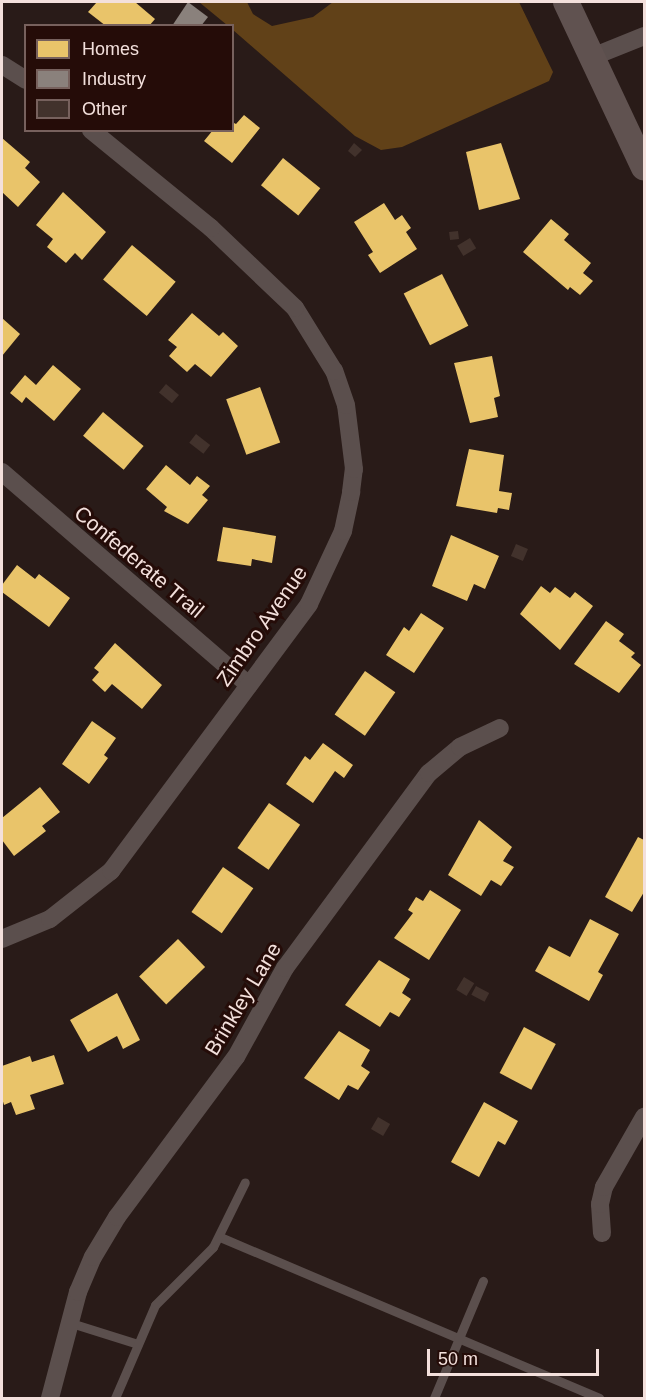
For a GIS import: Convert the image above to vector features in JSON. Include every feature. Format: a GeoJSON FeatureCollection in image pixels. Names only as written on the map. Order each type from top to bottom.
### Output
{"type":"FeatureCollection","features":[{"type":"Feature","properties":{"kind":"street"},"geometry":{"type":"LineString","coordinates":[[566,2],[645,168]]}},
{"type":"Feature","properties":{"kind":"street"},"geometry":{"type":"LineString","coordinates":[[592,57],[645,36]]}},
{"type":"Feature","properties":{"kind":"street"},"geometry":{"type":"LineString","coordinates":[[2,65],[24,79]]}},
{"type":"Feature","properties":{"kind":"street","name":"Zimbro Avenue"},"geometry":{"type":"LineString","coordinates":[[2,939],[50,919],[111,871],[309,604],[343,531],[354,469],[346,405],[317,339],[272,283],[153,178],[94,132]]}},
{"type":"Feature","properties":{"kind":"street","name":"Confederate Trail"},"geometry":{"type":"LineString","coordinates":[[2,472],[249,685]]}},
{"type":"Feature","properties":{"kind":"street","name":"Brinkley Lane"},"geometry":{"type":"LineString","coordinates":[[50,1398],[78,1292],[105,1236],[241,1050],[285,968],[429,773],[460,747],[500,728]]}},
{"type":"Feature","properties":{"kind":"street"},"geometry":{"type":"LineString","coordinates":[[602,1233],[600,1204],[604,1187],[645,1117]]}},
{"type":"Feature","properties":{"kind":"lane"},"geometry":{"type":"LineString","coordinates":[[115,1398],[160,1298],[220,1237],[245,1182]]}},
{"type":"Feature","properties":{"kind":"lane"},"geometry":{"type":"LineString","coordinates":[[220,1237],[599,1398]]}},
{"type":"Feature","properties":{"kind":"lane"},"geometry":{"type":"LineString","coordinates":[[434,1398],[483,1281]]}},
{"type":"Feature","properties":{"kind":"lane"},"geometry":{"type":"LineString","coordinates":[[71,1323],[138,1344]]}},
{"type":"Feature","properties":{"kind":"shaded area"},"geometry":{"type":"Polygon","coordinates":[[[199,2],[247,2],[253,14],[272,26],[313,17],[333,2],[519,2],[553,72],[549,81],[402,147],[381,150],[355,136],[234,31],[234,24],[226,24],[199,2]]]}},
{"type":"Feature","properties":{"kind":"building: Homes"},"geometry":{"type":"Polygon","coordinates":[[[97,2],[135,2],[155,19],[151,24],[103,24],[88,12],[97,2]]]}},
{"type":"Feature","properties":{"kind":"building: Homes"},"geometry":{"type":"Polygon","coordinates":[[[244,115],[260,128],[232,163],[204,141],[211,132],[234,132],[234,123],[236,124],[244,115]]]}},
{"type":"Feature","properties":{"kind":"building: Homes"},"geometry":{"type":"Polygon","coordinates":[[[2,138],[30,162],[25,168],[40,182],[18,207],[2,192],[2,138]]]}},
{"type":"Feature","properties":{"kind":"building: Homes"},"geometry":{"type":"Polygon","coordinates":[[[501,143],[520,199],[479,210],[466,152],[501,143]]]}},
{"type":"Feature","properties":{"kind":"building: Homes"},"geometry":{"type":"Polygon","coordinates":[[[283,158],[320,188],[298,215],[261,185],[283,158]]]}},
{"type":"Feature","properties":{"kind":"building: Homes"},"geometry":{"type":"Polygon","coordinates":[[[63,192],[106,232],[82,260],[75,253],[66,263],[47,247],[53,239],[36,225],[63,192]]]}},
{"type":"Feature","properties":{"kind":"building: Homes"},"geometry":{"type":"Polygon","coordinates":[[[384,203],[395,220],[402,215],[411,228],[406,232],[417,249],[380,273],[368,255],[373,252],[354,222],[384,203]]]}},
{"type":"Feature","properties":{"kind":"building: Homes"},"geometry":{"type":"Polygon","coordinates":[[[551,219],[569,234],[564,240],[591,263],[583,273],[593,281],[580,295],[570,287],[568,290],[523,252],[551,219]]]}},
{"type":"Feature","properties":{"kind":"building: Homes"},"geometry":{"type":"Polygon","coordinates":[[[132,245],[176,282],[147,316],[103,279],[132,245]]]}},
{"type":"Feature","properties":{"kind":"building: Homes"},"geometry":{"type":"Polygon","coordinates":[[[442,274],[468,326],[430,345],[404,294],[442,274]]]}},
{"type":"Feature","properties":{"kind":"building: Homes"},"geometry":{"type":"Polygon","coordinates":[[[192,313],[219,336],[223,332],[238,346],[211,377],[195,364],[187,372],[169,356],[177,347],[168,340],[192,313]]]}},
{"type":"Feature","properties":{"kind":"building: Homes"},"geometry":{"type":"Polygon","coordinates":[[[2,318],[20,334],[2,356],[2,318]]]}},
{"type":"Feature","properties":{"kind":"building: Homes"},"geometry":{"type":"Polygon","coordinates":[[[492,356],[500,396],[494,398],[498,417],[470,423],[454,363],[492,356]]]}},
{"type":"Feature","properties":{"kind":"building: Homes"},"geometry":{"type":"Polygon","coordinates":[[[53,365],[81,389],[54,421],[26,397],[22,403],[10,393],[25,375],[36,385],[53,365]]]}},
{"type":"Feature","properties":{"kind":"building: Homes"},"geometry":{"type":"Polygon","coordinates":[[[260,387],[280,442],[246,455],[226,399],[260,387]]]}},
{"type":"Feature","properties":{"kind":"building: Homes"},"geometry":{"type":"Polygon","coordinates":[[[103,412],[144,446],[124,470],[83,436],[103,412]]]}},
{"type":"Feature","properties":{"kind":"building: Homes"},"geometry":{"type":"Polygon","coordinates":[[[469,449],[504,455],[499,491],[512,493],[509,510],[498,508],[497,513],[456,506],[469,449]]]}},
{"type":"Feature","properties":{"kind":"building: Homes"},"geometry":{"type":"Polygon","coordinates":[[[166,465],[190,485],[197,476],[210,486],[202,495],[208,500],[188,524],[164,511],[167,507],[146,489],[166,465]]]}},
{"type":"Feature","properties":{"kind":"building: Homes"},"geometry":{"type":"Polygon","coordinates":[[[223,527],[276,536],[272,563],[252,559],[251,566],[217,561],[223,527]]]}},
{"type":"Feature","properties":{"kind":"building: Homes"},"geometry":{"type":"Polygon","coordinates":[[[451,535],[499,556],[485,589],[474,584],[467,601],[432,586],[451,535]]]}},
{"type":"Feature","properties":{"kind":"building: Homes"},"geometry":{"type":"Polygon","coordinates":[[[17,565],[35,579],[39,574],[70,598],[49,627],[2,592],[2,585],[17,565]]]}},
{"type":"Feature","properties":{"kind":"building: Homes"},"geometry":{"type":"Polygon","coordinates":[[[541,586],[550,593],[555,587],[570,598],[575,592],[593,606],[560,650],[520,614],[541,586]]]}},
{"type":"Feature","properties":{"kind":"building: Homes"},"geometry":{"type":"Polygon","coordinates":[[[421,613],[444,628],[414,673],[386,655],[404,627],[409,631],[421,613]]]}},
{"type":"Feature","properties":{"kind":"building: Homes"},"geometry":{"type":"Polygon","coordinates":[[[606,621],[624,634],[619,641],[635,653],[631,657],[641,665],[619,693],[574,664],[606,621]]]}},
{"type":"Feature","properties":{"kind":"building: Homes"},"geometry":{"type":"Polygon","coordinates":[[[115,643],[162,685],[142,709],[112,684],[105,692],[92,680],[99,672],[94,668],[115,643]]]}},
{"type":"Feature","properties":{"kind":"building: Homes"},"geometry":{"type":"Polygon","coordinates":[[[365,671],[395,692],[365,736],[335,714],[365,671]]]}},
{"type":"Feature","properties":{"kind":"building: Homes"},"geometry":{"type":"Polygon","coordinates":[[[92,721],[116,738],[104,755],[108,758],[89,784],[62,764],[92,721]]]}},
{"type":"Feature","properties":{"kind":"building: Homes"},"geometry":{"type":"Polygon","coordinates":[[[323,743],[353,765],[344,778],[335,771],[313,803],[286,784],[305,756],[310,760],[323,743]]]}},
{"type":"Feature","properties":{"kind":"building: Homes"},"geometry":{"type":"Polygon","coordinates":[[[40,787],[60,812],[42,826],[46,831],[14,856],[2,840],[2,818],[40,787]]]}},
{"type":"Feature","properties":{"kind":"building: Homes"},"geometry":{"type":"Polygon","coordinates":[[[269,803],[300,825],[269,870],[237,848],[269,803]]]}},
{"type":"Feature","properties":{"kind":"building: Homes"},"geometry":{"type":"Polygon","coordinates":[[[479,820],[512,847],[503,861],[514,867],[501,886],[491,880],[481,896],[448,875],[479,820]]]}},
{"type":"Feature","properties":{"kind":"building: Homes"},"geometry":{"type":"Polygon","coordinates":[[[638,837],[644,840],[644,892],[632,912],[605,897],[638,837]]]}},
{"type":"Feature","properties":{"kind":"building: Homes"},"geometry":{"type":"Polygon","coordinates":[[[223,867],[253,888],[222,933],[191,912],[223,867]]]}},
{"type":"Feature","properties":{"kind":"building: Homes"},"geometry":{"type":"Polygon","coordinates":[[[430,890],[461,910],[429,960],[394,938],[413,913],[408,910],[416,897],[423,901],[430,890]]]}},
{"type":"Feature","properties":{"kind":"building: Homes"},"geometry":{"type":"Polygon","coordinates":[[[590,919],[619,934],[598,972],[603,975],[589,1001],[535,971],[549,946],[570,957],[590,919]]]}},
{"type":"Feature","properties":{"kind":"building: Homes"},"geometry":{"type":"Polygon","coordinates":[[[178,939],[205,967],[166,1005],[139,977],[178,939]]]}},
{"type":"Feature","properties":{"kind":"building: Homes"},"geometry":{"type":"Polygon","coordinates":[[[379,960],[410,979],[402,993],[411,999],[399,1017],[390,1012],[380,1027],[345,1005],[379,960]]]}},
{"type":"Feature","properties":{"kind":"building: Homes"},"geometry":{"type":"Polygon","coordinates":[[[117,993],[140,1040],[123,1049],[117,1036],[88,1052],[70,1020],[117,993]]]}},
{"type":"Feature","properties":{"kind":"building: Homes"},"geometry":{"type":"Polygon","coordinates":[[[524,1027],[556,1044],[531,1090],[500,1073],[524,1027]]]}},
{"type":"Feature","properties":{"kind":"building: Homes"},"geometry":{"type":"Polygon","coordinates":[[[339,1031],[370,1050],[361,1066],[370,1072],[358,1090],[348,1085],[339,1100],[304,1078],[339,1031]]]}},
{"type":"Feature","properties":{"kind":"building: Homes"},"geometry":{"type":"Polygon","coordinates":[[[54,1055],[64,1084],[30,1095],[35,1109],[16,1115],[11,1102],[4,1105],[2,1098],[2,1066],[30,1056],[32,1062],[54,1055]]]}},
{"type":"Feature","properties":{"kind":"building: Homes"},"geometry":{"type":"Polygon","coordinates":[[[484,1102],[518,1121],[505,1145],[498,1141],[479,1177],[451,1162],[484,1102]]]}},
{"type":"Feature","properties":{"kind":"building: Industry"},"geometry":{"type":"Polygon","coordinates":[[[188,2],[208,17],[203,24],[173,24],[188,2]]]}},
{"type":"Feature","properties":{"kind":"building: Other"},"geometry":{"type":"Polygon","coordinates":[[[354,143],[362,150],[355,157],[348,151],[354,143]]]}},
{"type":"Feature","properties":{"kind":"building: Other"},"geometry":{"type":"Polygon","coordinates":[[[458,231],[459,239],[450,240],[449,232],[458,231]]]}},
{"type":"Feature","properties":{"kind":"building: Other"},"geometry":{"type":"Polygon","coordinates":[[[470,238],[476,248],[463,256],[457,246],[470,238]]]}},
{"type":"Feature","properties":{"kind":"building: Other"},"geometry":{"type":"Polygon","coordinates":[[[166,384],[179,395],[172,403],[159,392],[166,384]]]}},
{"type":"Feature","properties":{"kind":"building: Other"},"geometry":{"type":"Polygon","coordinates":[[[196,434],[210,445],[203,454],[189,443],[196,434]]]}},
{"type":"Feature","properties":{"kind":"building: Other"},"geometry":{"type":"Polygon","coordinates":[[[516,544],[528,549],[523,561],[511,556],[516,544]]]}},
{"type":"Feature","properties":{"kind":"building: Other"},"geometry":{"type":"Polygon","coordinates":[[[464,977],[474,983],[467,996],[456,990],[464,977]]]}},
{"type":"Feature","properties":{"kind":"building: Other"},"geometry":{"type":"Polygon","coordinates":[[[476,986],[489,993],[485,1002],[471,995],[476,986]]]}},
{"type":"Feature","properties":{"kind":"building: Other"},"geometry":{"type":"Polygon","coordinates":[[[378,1117],[390,1124],[383,1136],[371,1129],[378,1117]]]}}]}
